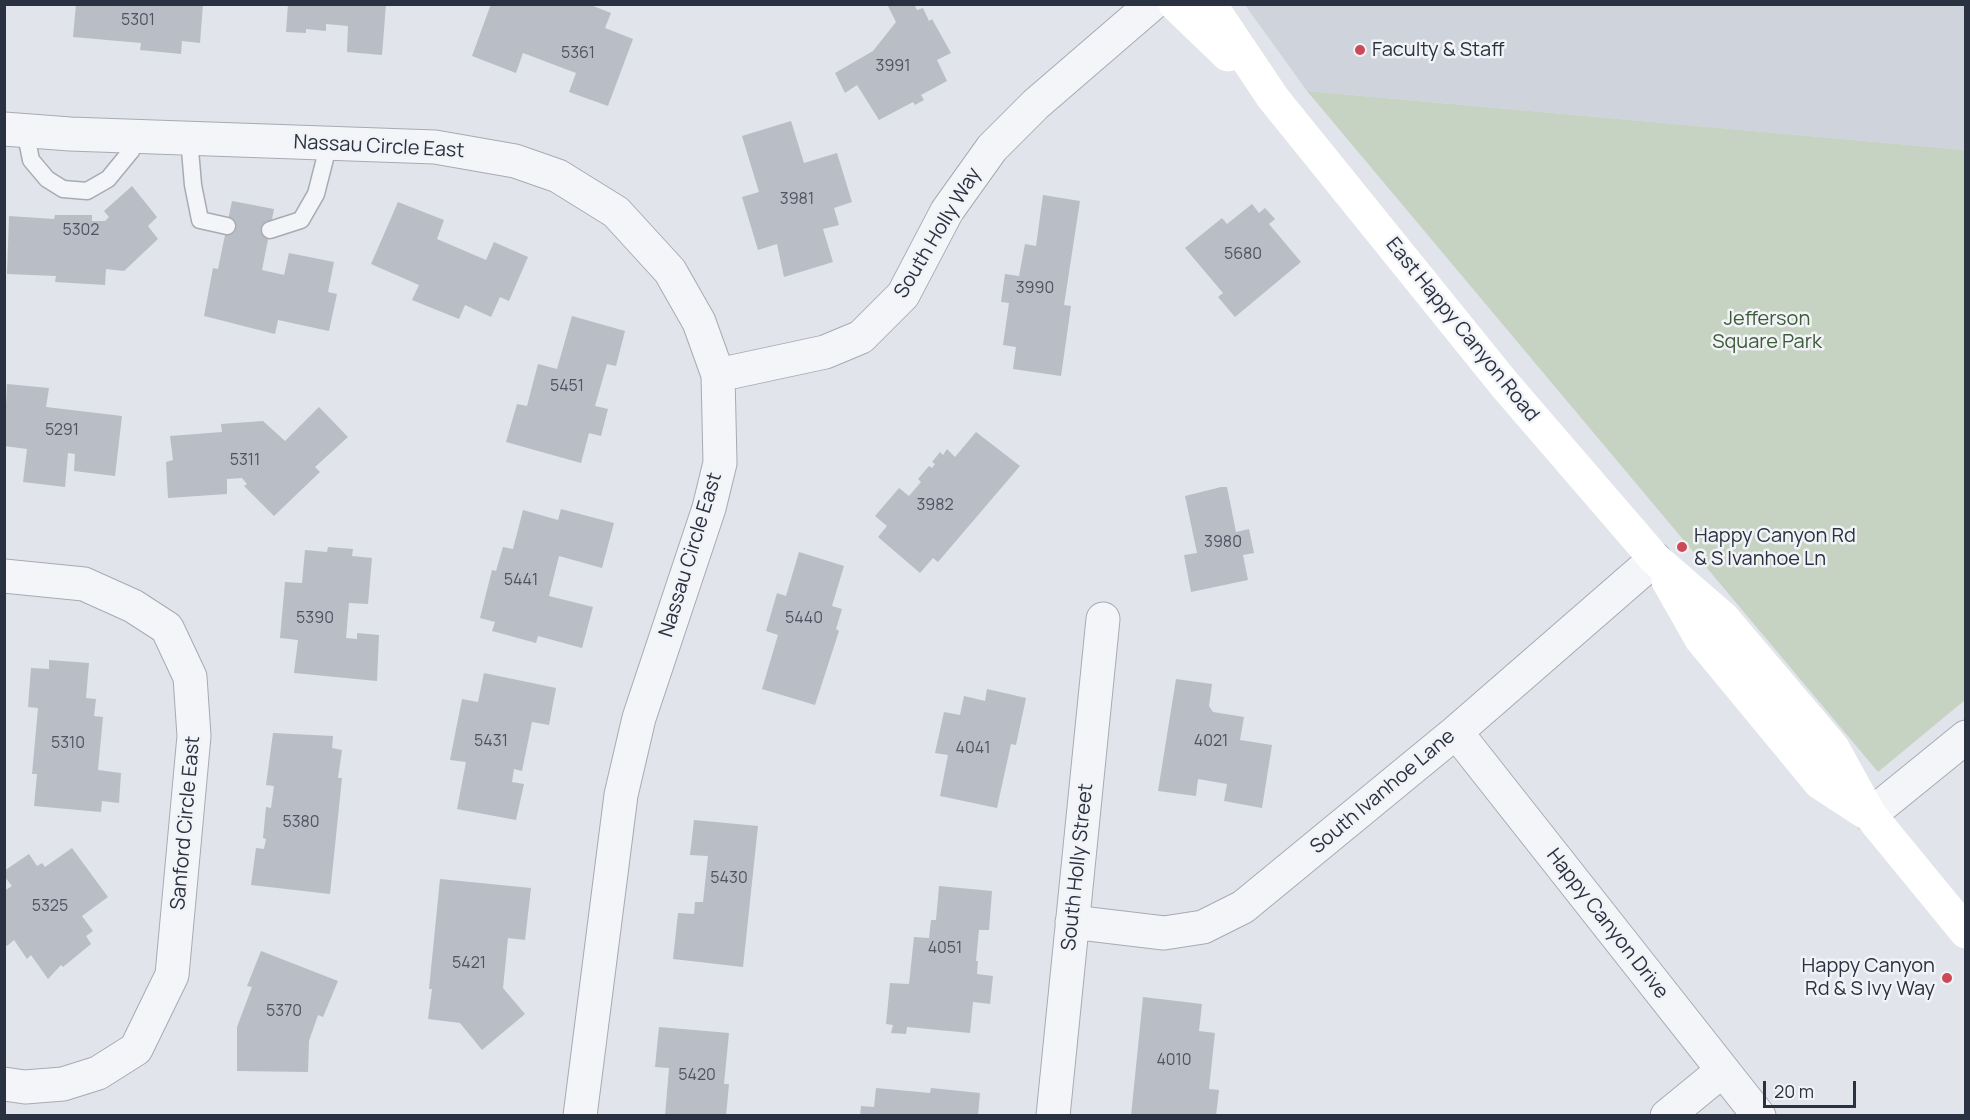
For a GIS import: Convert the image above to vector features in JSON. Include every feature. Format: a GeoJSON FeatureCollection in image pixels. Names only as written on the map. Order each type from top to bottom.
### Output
{"type":"FeatureCollection","features":[{"type":"Feature","properties":{"kind":"street","name":"South Holly Way"},"geometry":{"type":"LineString","coordinates":[[718,375],[825,352],[861,337],[903,295],[947,211],[992,148],[1036,104],[1152,4]]}},
{"type":"Feature","properties":{"kind":"street","name":"East Happy Canyon Road"},"geometry":{"type":"LineString","coordinates":[[1175,4],[1273,98]]}},
{"type":"Feature","properties":{"kind":"street","name":"East Happy Canyon Road"},"geometry":{"type":"LineString","coordinates":[[1210,4],[1273,98],[1505,385],[1655,559],[1701,639],[1820,783],[1870,815],[1965,932]]}},
{"type":"Feature","properties":{"kind":"street","name":"Nassau Circle East"},"geometry":{"type":"LineString","coordinates":[[15,129],[435,147],[515,161],[558,176],[616,212],[670,271],[699,322],[718,375],[720,463],[709,508],[639,718],[621,795],[580,1116]]}},
{"type":"Feature","properties":{"kind":"street","name":"South Ivanhoe Lane"},"geometry":{"type":"LineString","coordinates":[[1072,922],[1164,933],[1203,927],[1243,907],[1456,732],[1655,559]]}},
{"type":"Feature","properties":{"kind":"street","name":"Sanford Circle East"},"geometry":{"type":"LineString","coordinates":[[4,576],[84,584],[133,606],[167,628],[190,678],[194,736],[172,975],[136,1048],[98,1073],[63,1084],[25,1087],[4,1084]]}},
{"type":"Feature","properties":{"kind":"street","name":"South Holly Street"},"geometry":{"type":"LineString","coordinates":[[1053,1116],[1103,619]]}},
{"type":"Feature","properties":{"kind":"street","name":"Happy Canyon Drive"},"geometry":{"type":"LineString","coordinates":[[1456,732],[1759,1116]]}},
{"type":"Feature","properties":{"kind":"street"},"geometry":{"type":"LineString","coordinates":[[1870,815],[1965,737]]}},
{"type":"Feature","properties":{"kind":"street"},"geometry":{"type":"LineString","coordinates":[[1667,1116],[1722,1071]]}},
{"type":"Feature","properties":{"kind":"lane"},"geometry":{"type":"LineString","coordinates":[[15,129],[32,160],[47,179],[63,189],[87,191],[108,179],[131,151],[138,136]]}},
{"type":"Feature","properties":{"kind":"lane"},"geometry":{"type":"LineString","coordinates":[[189,138],[200,220],[226,226]]}},
{"type":"Feature","properties":{"kind":"lane"},"geometry":{"type":"LineString","coordinates":[[270,230],[301,220],[316,194],[329,143]]}},
{"type":"Feature","properties":{"kind":"shaded area"},"geometry":{"type":"Polygon","coordinates":[[[1245,5],[1965,5],[1965,150],[1307,91],[1245,5]]]}},
{"type":"Feature","properties":{"kind":"green space","name":"Jefferson Square Park"},"geometry":{"type":"Polygon","coordinates":[[[1307,91],[1965,150],[1965,700],[1878,772],[1307,91]]]}},
{"type":"Feature","properties":{"kind":"building"},"geometry":{"type":"Polygon","coordinates":[[[76,4],[203,4],[200,43],[182,41],[181,54],[140,50],[141,43],[73,37],[76,4]]]}},
{"type":"Feature","properties":{"kind":"building"},"geometry":{"type":"Polygon","coordinates":[[[288,4],[386,4],[382,55],[347,52],[348,26],[326,24],[326,31],[306,29],[306,33],[286,32],[288,4]]]}},
{"type":"Feature","properties":{"kind":"building"},"geometry":{"type":"Polygon","coordinates":[[[491,4],[588,4],[611,13],[605,28],[633,39],[608,106],[569,92],[576,73],[523,53],[516,73],[472,56],[491,4]]]}},
{"type":"Feature","properties":{"kind":"building"},"geometry":{"type":"Polygon","coordinates":[[[914,4],[917,10],[923,8],[929,21],[932,19],[951,53],[937,60],[947,81],[921,95],[924,100],[915,105],[913,102],[879,120],[857,85],[845,93],[835,73],[873,51],[896,22],[888,6],[914,4]]]}},
{"type":"Feature","properties":{"kind":"building"},"geometry":{"type":"Polygon","coordinates":[[[791,121],[804,163],[837,153],[852,202],[834,208],[839,225],[823,229],[833,262],[784,277],[777,244],[758,250],[742,197],[759,192],[742,136],[791,121]]]}},
{"type":"Feature","properties":{"kind":"building"},"geometry":{"type":"Polygon","coordinates":[[[132,186],[157,217],[148,226],[158,239],[124,271],[106,269],[105,285],[55,282],[56,276],[7,274],[9,216],[54,219],[55,215],[92,215],[92,221],[105,221],[109,217],[104,211],[132,186]]]}},
{"type":"Feature","properties":{"kind":"building"},"geometry":{"type":"Polygon","coordinates":[[[1043,195],[1080,201],[1064,305],[1071,306],[1061,376],[1013,369],[1016,347],[1003,345],[1009,303],[1001,302],[1005,274],[1019,276],[1025,244],[1036,246],[1043,195]]]}},
{"type":"Feature","properties":{"kind":"building"},"geometry":{"type":"Polygon","coordinates":[[[232,201],[274,209],[262,270],[284,275],[289,253],[334,262],[328,292],[337,294],[329,331],[278,320],[275,334],[204,316],[213,268],[218,269],[232,201]]]}},
{"type":"Feature","properties":{"kind":"building"},"geometry":{"type":"Polygon","coordinates":[[[398,202],[444,220],[437,239],[486,260],[494,242],[528,257],[509,301],[500,297],[491,317],[465,305],[459,319],[412,300],[419,285],[371,264],[398,202]]]}},
{"type":"Feature","properties":{"kind":"building"},"geometry":{"type":"Polygon","coordinates":[[[1252,204],[1259,213],[1265,208],[1275,219],[1269,224],[1301,262],[1235,317],[1218,297],[1223,293],[1185,248],[1222,218],[1227,224],[1252,204]]]}},
{"type":"Feature","properties":{"kind":"building"},"geometry":{"type":"Polygon","coordinates":[[[572,316],[625,331],[616,366],[607,364],[595,406],[608,409],[601,436],[589,433],[581,463],[506,442],[517,404],[527,406],[538,364],[557,369],[572,316]]]}},
{"type":"Feature","properties":{"kind":"building"},"geometry":{"type":"Polygon","coordinates":[[[7,384],[49,388],[46,407],[122,416],[115,476],[74,471],[75,454],[68,453],[65,487],[23,482],[27,449],[4,446],[7,384]]]}},
{"type":"Feature","properties":{"kind":"building"},"geometry":{"type":"Polygon","coordinates":[[[319,407],[348,437],[315,467],[320,472],[274,516],[244,486],[247,484],[242,478],[227,479],[227,494],[168,498],[166,462],[173,460],[170,436],[222,432],[221,424],[263,421],[285,441],[319,407]]]}},
{"type":"Feature","properties":{"kind":"building"},"geometry":{"type":"Polygon","coordinates":[[[976,432],[1020,466],[938,562],[933,558],[920,573],[878,537],[887,526],[875,516],[899,488],[909,496],[921,482],[918,479],[929,466],[932,468],[935,464],[932,462],[940,452],[943,455],[947,449],[955,457],[976,432]]]}},
{"type":"Feature","properties":{"kind":"building"},"geometry":{"type":"Polygon","coordinates":[[[1227,487],[1236,532],[1249,529],[1254,553],[1243,555],[1248,580],[1191,592],[1184,555],[1197,553],[1185,496],[1227,487]]]}},
{"type":"Feature","properties":{"kind":"building"},"geometry":{"type":"Polygon","coordinates":[[[561,509],[614,523],[602,568],[559,556],[549,596],[593,607],[582,648],[538,636],[536,643],[492,631],[495,622],[480,618],[492,570],[496,571],[503,547],[513,549],[523,510],[558,520],[561,509]]]}},
{"type":"Feature","properties":{"kind":"building"},"geometry":{"type":"Polygon","coordinates":[[[328,547],[353,549],[352,556],[372,558],[368,604],[349,603],[346,638],[357,639],[357,633],[379,635],[377,681],[294,673],[298,640],[280,638],[285,582],[302,583],[305,550],[327,552],[328,547]]]}},
{"type":"Feature","properties":{"kind":"building"},"geometry":{"type":"Polygon","coordinates":[[[799,552],[844,566],[832,606],[842,609],[836,629],[839,631],[815,705],[762,689],[778,635],[766,631],[777,593],[786,596],[799,552]]]}},
{"type":"Feature","properties":{"kind":"building"},"geometry":{"type":"Polygon","coordinates":[[[49,660],[89,663],[86,698],[96,699],[94,716],[103,717],[98,770],[121,773],[119,803],[102,801],[101,812],[34,806],[37,774],[32,774],[38,708],[28,707],[31,668],[49,669],[49,660]]]}},
{"type":"Feature","properties":{"kind":"building"},"geometry":{"type":"Polygon","coordinates":[[[484,673],[556,688],[549,725],[532,722],[522,771],[514,769],[512,782],[524,784],[516,820],[457,809],[466,762],[450,760],[462,699],[478,702],[484,673]]]}},
{"type":"Feature","properties":{"kind":"building"},"geometry":{"type":"Polygon","coordinates":[[[1176,679],[1212,684],[1209,706],[1213,712],[1244,717],[1240,740],[1272,745],[1262,808],[1224,801],[1227,784],[1198,779],[1196,796],[1158,791],[1176,679]]]}},
{"type":"Feature","properties":{"kind":"building"},"geometry":{"type":"Polygon","coordinates":[[[987,689],[1026,698],[1016,745],[1011,744],[997,808],[940,796],[948,755],[935,753],[944,712],[960,715],[964,696],[985,701],[987,689]]]}},
{"type":"Feature","properties":{"kind":"building"},"geometry":{"type":"Polygon","coordinates":[[[273,733],[333,736],[332,748],[342,750],[338,778],[342,778],[330,894],[251,885],[256,848],[264,849],[266,839],[263,838],[266,807],[271,808],[274,786],[266,785],[273,733]]]}},
{"type":"Feature","properties":{"kind":"building"},"geometry":{"type":"Polygon","coordinates":[[[694,820],[758,826],[743,967],[673,959],[678,913],[694,914],[695,902],[703,902],[708,856],[690,855],[694,820]]]}},
{"type":"Feature","properties":{"kind":"building"},"geometry":{"type":"Polygon","coordinates":[[[72,848],[108,897],[82,916],[93,931],[86,936],[91,944],[63,967],[61,965],[48,979],[31,955],[27,959],[14,940],[7,946],[4,942],[4,891],[12,886],[4,876],[4,871],[29,854],[37,866],[42,863],[45,867],[72,848]]]}},
{"type":"Feature","properties":{"kind":"building"},"geometry":{"type":"Polygon","coordinates":[[[440,879],[531,888],[525,940],[508,938],[503,988],[525,1014],[482,1050],[460,1023],[428,1019],[440,879]]]}},
{"type":"Feature","properties":{"kind":"building"},"geometry":{"type":"Polygon","coordinates":[[[939,886],[992,891],[989,930],[979,930],[976,961],[978,961],[977,974],[993,976],[990,1004],[973,1002],[970,1033],[907,1027],[906,1034],[891,1033],[893,1025],[886,1024],[890,983],[909,984],[914,937],[929,938],[931,920],[936,920],[939,886]]]}},
{"type":"Feature","properties":{"kind":"building"},"geometry":{"type":"Polygon","coordinates":[[[261,951],[338,981],[323,1017],[318,1015],[309,1041],[308,1072],[237,1071],[237,1027],[252,987],[247,986],[261,951]]]}},
{"type":"Feature","properties":{"kind":"building"},"geometry":{"type":"Polygon","coordinates":[[[1143,997],[1202,1004],[1199,1031],[1215,1033],[1209,1089],[1219,1090],[1216,1116],[1131,1116],[1143,997]]]}},
{"type":"Feature","properties":{"kind":"building"},"geometry":{"type":"Polygon","coordinates":[[[659,1027],[729,1033],[724,1084],[729,1084],[726,1116],[665,1116],[669,1068],[655,1067],[659,1027]]]}},
{"type":"Feature","properties":{"kind":"building"},"geometry":{"type":"Polygon","coordinates":[[[876,1088],[930,1093],[931,1088],[980,1093],[978,1116],[860,1116],[861,1106],[874,1107],[876,1088]]]}},
{"type":"Feature","properties":{"kind":"place","name":"Faculty & Staff"},"geometry":{"type":"Point","coordinates":[1360,50]}},
{"type":"Feature","properties":{"kind":"place","name":"Happy Canyon Rd & S Ivanhoe Ln"},"geometry":{"type":"Point","coordinates":[1682,547]}},
{"type":"Feature","properties":{"kind":"place","name":"Happy Canyon Rd & S Ivy Way"},"geometry":{"type":"Point","coordinates":[1947,978]}}]}
